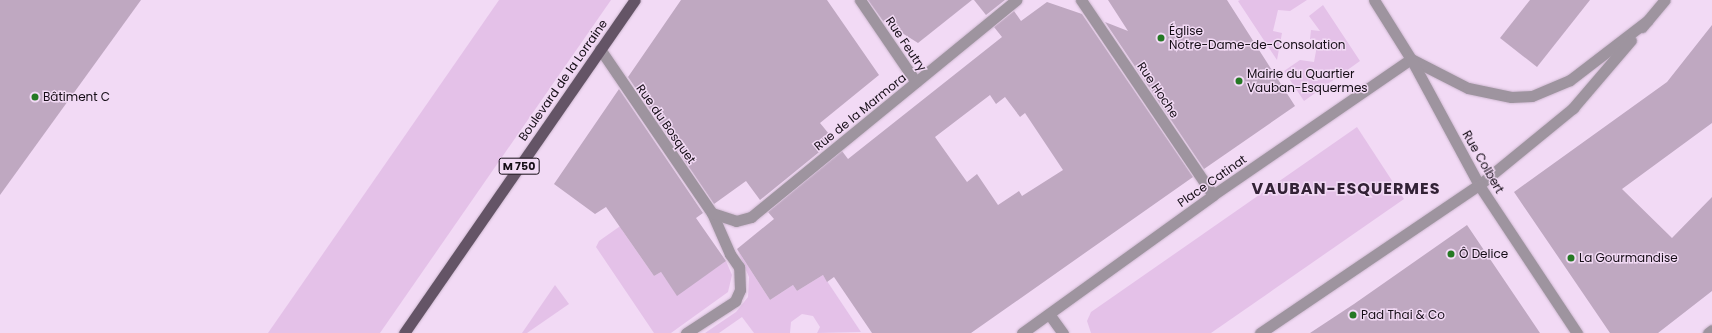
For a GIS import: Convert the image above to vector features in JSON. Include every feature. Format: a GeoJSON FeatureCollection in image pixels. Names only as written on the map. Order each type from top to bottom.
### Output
{"type":"FeatureCollection","features":[{"type":"Feature","properties":{"kind":"main road","name":"Boulevard de la Lorraine"},"geometry":{"type":"LineString","coordinates":[[404,333],[635,0]]}},
{"type":"Feature","properties":{"kind":"street","name":"Rue Feutry"},"geometry":{"type":"LineString","coordinates":[[860,0],[916,82]]}},
{"type":"Feature","properties":{"kind":"street","name":"Rue de la Marmora"},"geometry":{"type":"LineString","coordinates":[[712,213],[736,221],[751,217],[1016,0]]}},
{"type":"Feature","properties":{"kind":"street","name":"Rue Hoche"},"geometry":{"type":"LineString","coordinates":[[1081,0],[1214,195]]}},
{"type":"Feature","properties":{"kind":"street","name":"Rue Colbert"},"geometry":{"type":"LineString","coordinates":[[1374,0],[1411,59],[1479,185],[1577,333]]}},
{"type":"Feature","properties":{"kind":"street"},"geometry":{"type":"LineString","coordinates":[[1260,333],[1479,185],[1573,108],[1665,0]]}},
{"type":"Feature","properties":{"kind":"street"},"geometry":{"type":"LineString","coordinates":[[1411,59],[1468,88],[1511,97],[1532,96],[1570,80],[1647,21]]}},
{"type":"Feature","properties":{"kind":"street","name":"Rue du Bosquet"},"geometry":{"type":"LineString","coordinates":[[600,49],[712,213],[739,267],[740,290],[735,301],[686,333]]}},
{"type":"Feature","properties":{"kind":"street","name":"Place Catinat"},"geometry":{"type":"LineString","coordinates":[[1022,333],[1214,195],[1411,59]]}},
{"type":"Feature","properties":{"kind":"street"},"geometry":{"type":"LineString","coordinates":[[1049,314],[1063,333]]}},
{"type":"Feature","properties":{"kind":"street"},"geometry":{"type":"LineString","coordinates":[[1708,333],[1712,330]]}},
{"type":"Feature","properties":{"kind":"shaded area"},"geometry":{"type":"Polygon","coordinates":[[[499,0],[611,0],[380,333],[268,333],[499,0]]]}},
{"type":"Feature","properties":{"kind":"shaded area"},"geometry":{"type":"Polygon","coordinates":[[[1307,0],[1290,11],[1278,10],[1273,31],[1282,33],[1277,60],[1238,1],[1307,0]]]}},
{"type":"Feature","properties":{"kind":"shaded area"},"geometry":{"type":"Polygon","coordinates":[[[1323,5],[1360,61],[1304,101],[1284,71],[1300,60],[1314,62],[1318,40],[1310,39],[1311,30],[1320,31],[1309,16],[1323,5]]]}},
{"type":"Feature","properties":{"kind":"shaded area"},"geometry":{"type":"Polygon","coordinates":[[[1357,127],[1404,199],[1211,333],[1091,333],[1087,321],[1091,312],[1357,127]]]}},
{"type":"Feature","properties":{"kind":"shaded area"},"geometry":{"type":"Polygon","coordinates":[[[626,222],[622,230],[654,276],[661,272],[677,295],[726,261],[732,275],[728,292],[671,333],[654,333],[596,247],[599,241],[626,222]]]}},
{"type":"Feature","properties":{"kind":"shaded area"},"geometry":{"type":"Polygon","coordinates":[[[737,249],[770,300],[793,285],[797,291],[823,275],[861,332],[817,333],[820,327],[813,316],[802,314],[791,322],[790,333],[754,333],[742,317],[719,333],[705,333],[736,312],[748,297],[749,277],[737,249]]]}},
{"type":"Feature","properties":{"kind":"shaded area"},"geometry":{"type":"Polygon","coordinates":[[[555,285],[569,304],[527,333],[522,333],[555,285]]]}},
{"type":"Feature","properties":{"kind":"building","name":"Bâtiment C"},"geometry":{"type":"Polygon","coordinates":[[[0,0],[141,0],[0,195],[0,0]]]}},
{"type":"Feature","properties":{"kind":"building"},"geometry":{"type":"Polygon","coordinates":[[[681,0],[827,0],[879,75],[820,123],[834,140],[760,200],[746,181],[714,204],[628,77],[681,0]]]}},
{"type":"Feature","properties":{"kind":"building"},"geometry":{"type":"Polygon","coordinates":[[[868,0],[972,0],[918,43],[883,21],[868,0]]]}},
{"type":"Feature","properties":{"kind":"building"},"geometry":{"type":"Polygon","coordinates":[[[974,0],[1005,0],[986,15],[974,0]]]}},
{"type":"Feature","properties":{"kind":"building"},"geometry":{"type":"Polygon","coordinates":[[[1108,0],[1227,0],[1295,106],[1204,169],[1105,22],[1128,31],[1108,0]]]}},
{"type":"Feature","properties":{"kind":"building"},"geometry":{"type":"Polygon","coordinates":[[[1530,0],[1590,0],[1537,67],[1500,38],[1530,0]]]}},
{"type":"Feature","properties":{"kind":"building"},"geometry":{"type":"Polygon","coordinates":[[[1047,2],[1082,14],[1193,177],[971,333],[872,333],[834,277],[827,282],[823,275],[797,291],[793,285],[770,300],[737,249],[774,219],[768,212],[842,151],[848,159],[1002,37],[994,27],[1014,11],[1021,21],[1047,2]],[[990,95],[935,137],[967,182],[977,174],[998,205],[1019,191],[1022,196],[1063,170],[1025,113],[1020,117],[1005,97],[996,104],[990,95]]]}},
{"type":"Feature","properties":{"kind":"building"},"geometry":{"type":"Polygon","coordinates":[[[1712,25],[1712,123],[1622,189],[1672,238],[1712,197],[1712,291],[1658,333],[1610,333],[1514,192],[1667,82],[1712,25]]]}},
{"type":"Feature","properties":{"kind":"building"},"geometry":{"type":"Polygon","coordinates":[[[619,89],[703,213],[696,218],[726,261],[677,296],[661,272],[654,276],[606,207],[595,214],[554,184],[619,89]]]}},
{"type":"Feature","properties":{"kind":"building"},"geometry":{"type":"Polygon","coordinates":[[[1467,225],[1540,333],[1310,333],[1354,304],[1467,225]]]}},
{"type":"Feature","properties":{"kind":"place","name":"Église Notre-Dame-de-Consolation"},"geometry":{"type":"Point","coordinates":[1161,38]}},
{"type":"Feature","properties":{"kind":"place","name":"Mairie du Quartier Vauban-Esquermes"},"geometry":{"type":"Point","coordinates":[1239,81]}},
{"type":"Feature","properties":{"kind":"place","name":"Bâtiment C"},"geometry":{"type":"Point","coordinates":[35,97]}},
{"type":"Feature","properties":{"kind":"place","name":"Ô Delice"},"geometry":{"type":"Point","coordinates":[1451,254]}},
{"type":"Feature","properties":{"kind":"place","name":"La Gourmandise"},"geometry":{"type":"Point","coordinates":[1571,258]}},
{"type":"Feature","properties":{"kind":"place","name":"Pad Thai & Co"},"geometry":{"type":"Point","coordinates":[1353,315]}},
{"type":"Feature","properties":{"kind":"district","name":"VAUBAN-ESQUERMES"},"geometry":{"type":"Point","coordinates":[1346,189]}}]}
